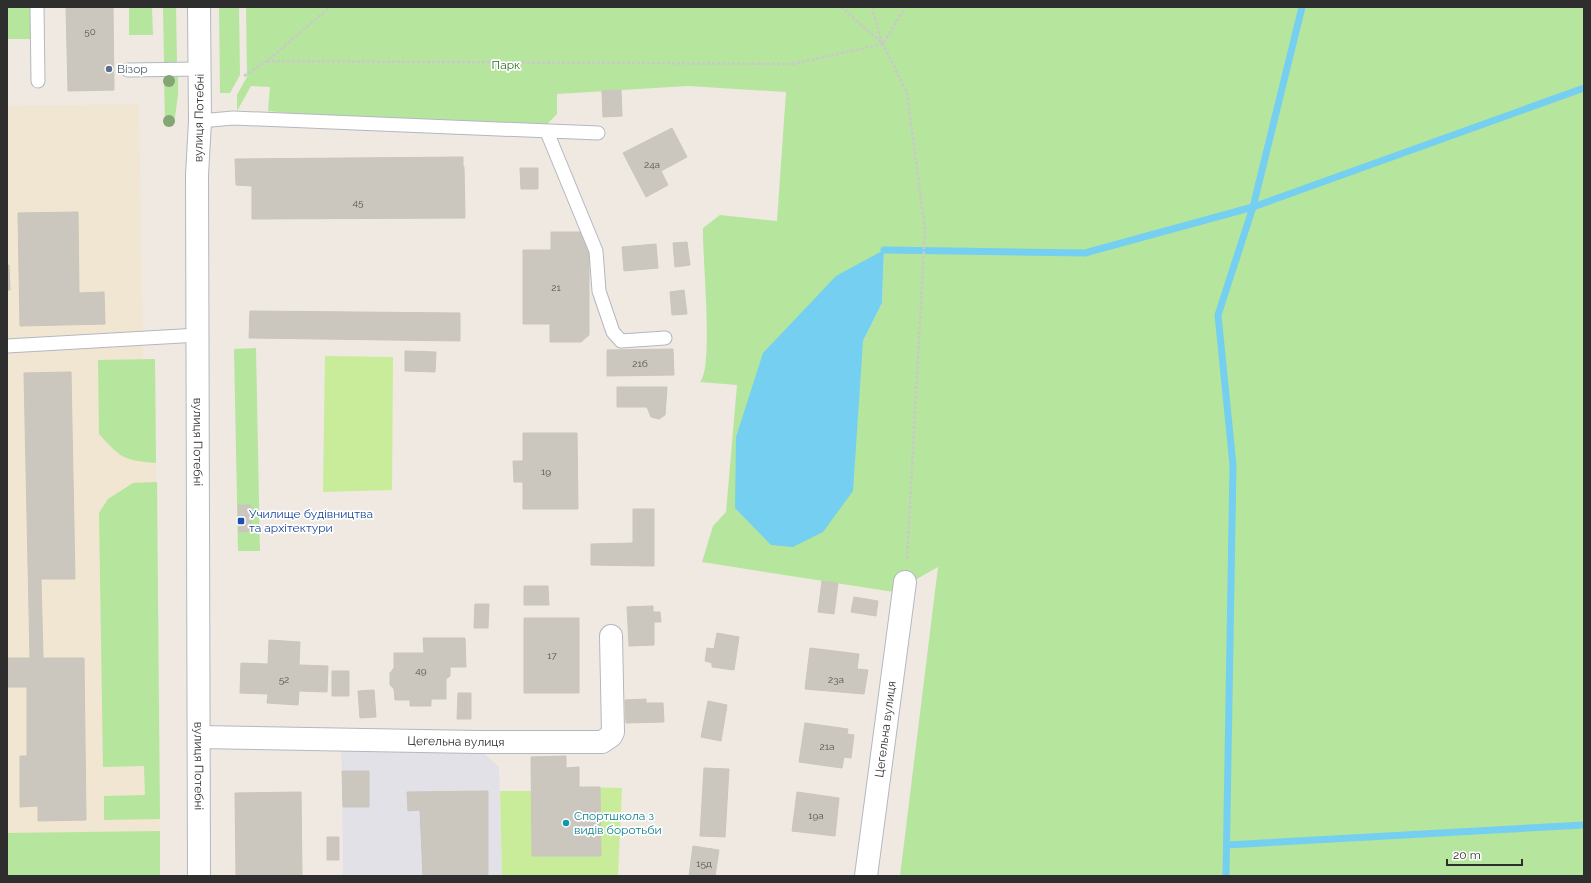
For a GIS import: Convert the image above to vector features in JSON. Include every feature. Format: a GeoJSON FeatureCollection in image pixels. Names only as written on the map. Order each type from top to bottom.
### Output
{"type":"FeatureCollection","features":[{"type":"Feature","properties":{"kind":"street","name":"вулиця Потебні"},"geometry":{"type":"LineString","coordinates":[[199,7],[200,121],[197,175],[199,335],[200,876]]}},
{"type":"Feature","properties":{"kind":"street","name":"Цегельна вулиця"},"geometry":{"type":"LineString","coordinates":[[866,876],[905,582]]}},
{"type":"Feature","properties":{"kind":"street","name":"Цегельна вулиця"},"geometry":{"type":"LineString","coordinates":[[199,737],[476,742],[602,742],[611,736],[613,732],[611,636]]}},
{"type":"Feature","properties":{"kind":"lane"},"geometry":{"type":"LineString","coordinates":[[36,7],[38,81]]}},
{"type":"Feature","properties":{"kind":"lane"},"geometry":{"type":"LineString","coordinates":[[128,70],[200,69]]}},
{"type":"Feature","properties":{"kind":"lane"},"geometry":{"type":"LineString","coordinates":[[200,121],[233,118],[598,133]]}},
{"type":"Feature","properties":{"kind":"lane"},"geometry":{"type":"LineString","coordinates":[[547,132],[596,251],[599,291],[613,332],[621,341],[665,338]]}},
{"type":"Feature","properties":{"kind":"lane"},"geometry":{"type":"LineString","coordinates":[[7,346],[199,335]]}},
{"type":"Feature","properties":{"kind":"path"},"geometry":{"type":"LineString","coordinates":[[244,76],[268,61],[330,7]]}},
{"type":"Feature","properties":{"kind":"path"},"geometry":{"type":"LineString","coordinates":[[841,7],[883,44]]}},
{"type":"Feature","properties":{"kind":"path"},"geometry":{"type":"LineString","coordinates":[[872,7],[883,44],[907,93],[925,230],[905,582]]}},
{"type":"Feature","properties":{"kind":"path"},"geometry":{"type":"LineString","coordinates":[[268,61],[792,64],[883,44],[905,7]]}},
{"type":"Feature","properties":{"kind":"shaded area"},"geometry":{"type":"Polygon","coordinates":[[[139,104],[143,359],[155,359],[160,876],[7,876],[7,106],[139,104]]]}},
{"type":"Feature","properties":{"kind":"shaded area"},"geometry":{"type":"Polygon","coordinates":[[[341,750],[481,751],[499,767],[502,876],[343,876],[341,750]]]}},
{"type":"Feature","properties":{"kind":"green space"},"geometry":{"type":"Polygon","coordinates":[[[7,7],[30,7],[30,39],[7,39],[7,7]]]}},
{"type":"Feature","properties":{"kind":"green space"},"geometry":{"type":"Polygon","coordinates":[[[129,7],[152,7],[153,35],[129,35],[129,7]]]}},
{"type":"Feature","properties":{"kind":"green space"},"geometry":{"type":"Polygon","coordinates":[[[163,7],[176,7],[177,63],[164,63],[163,7]]]}},
{"type":"Feature","properties":{"kind":"green space"},"geometry":{"type":"Polygon","coordinates":[[[219,7],[239,7],[240,75],[230,93],[220,93],[219,7]]]}},
{"type":"Feature","properties":{"kind":"green space","name":"Парк"},"geometry":{"type":"Polygon","coordinates":[[[246,7],[1584,7],[1584,876],[900,876],[938,567],[894,592],[702,562],[713,526],[726,512],[737,385],[700,382],[704,372],[707,334],[703,228],[720,215],[777,221],[786,92],[688,86],[557,94],[557,114],[546,125],[343,119],[268,111],[270,87],[251,86],[237,111],[237,95],[247,77],[246,7]],[[884,251],[863,341],[882,303],[884,251]]]}},
{"type":"Feature","properties":{"kind":"green space"},"geometry":{"type":"Polygon","coordinates":[[[164,76],[178,76],[178,95],[174,124],[165,124],[164,76]]]}},
{"type":"Feature","properties":{"kind":"green space"},"geometry":{"type":"Polygon","coordinates":[[[256,348],[260,551],[238,551],[234,349],[256,348]]]}},
{"type":"Feature","properties":{"kind":"green space"},"geometry":{"type":"Polygon","coordinates":[[[325,356],[393,357],[392,490],[323,492],[325,356]]]}},
{"type":"Feature","properties":{"kind":"green space"},"geometry":{"type":"Polygon","coordinates":[[[155,359],[156,463],[136,461],[124,457],[113,449],[99,434],[98,360],[155,359]]]}},
{"type":"Feature","properties":{"kind":"green space"},"geometry":{"type":"Polygon","coordinates":[[[157,482],[160,819],[104,820],[104,796],[145,795],[144,766],[103,767],[99,513],[108,499],[133,483],[157,482]]]}},
{"type":"Feature","properties":{"kind":"green space"},"geometry":{"type":"Polygon","coordinates":[[[566,756],[566,768],[579,767],[579,787],[622,788],[618,876],[502,876],[500,791],[531,791],[531,757],[566,756]]]}},
{"type":"Feature","properties":{"kind":"green space"},"geometry":{"type":"Polygon","coordinates":[[[160,831],[160,876],[7,876],[7,833],[160,831]]]}},
{"type":"Feature","properties":{"kind":"water"},"geometry":{"type":"Polygon","coordinates":[[[884,250],[882,303],[863,341],[853,491],[823,532],[793,547],[771,545],[735,508],[736,437],[763,353],[836,276],[884,250]]]}},
{"type":"Feature","properties":{"kind":"building"},"geometry":{"type":"Polygon","coordinates":[[[66,7],[113,7],[114,90],[68,91],[66,7]]]}},
{"type":"Feature","properties":{"kind":"building"},"geometry":{"type":"Polygon","coordinates":[[[621,90],[622,116],[603,117],[602,91],[621,90]]]}},
{"type":"Feature","properties":{"kind":"building"},"geometry":{"type":"Polygon","coordinates":[[[672,128],[687,157],[661,171],[668,185],[646,197],[623,153],[672,128]]]}},
{"type":"Feature","properties":{"kind":"building"},"geometry":{"type":"Polygon","coordinates":[[[463,157],[465,218],[252,219],[252,186],[236,185],[235,159],[463,157]]]}},
{"type":"Feature","properties":{"kind":"building"},"geometry":{"type":"Polygon","coordinates":[[[520,168],[538,168],[538,189],[521,189],[520,168]]]}},
{"type":"Feature","properties":{"kind":"building"},"geometry":{"type":"Polygon","coordinates":[[[78,212],[79,293],[104,292],[105,324],[20,326],[18,213],[78,212]]]}},
{"type":"Feature","properties":{"kind":"building"},"geometry":{"type":"Polygon","coordinates":[[[551,232],[580,232],[589,239],[589,335],[581,342],[550,342],[550,324],[523,324],[523,250],[551,250],[551,232]]]}},
{"type":"Feature","properties":{"kind":"building"},"geometry":{"type":"Polygon","coordinates":[[[687,242],[690,265],[675,267],[673,243],[687,242]]]}},
{"type":"Feature","properties":{"kind":"building"},"geometry":{"type":"Polygon","coordinates":[[[656,244],[658,268],[624,271],[622,247],[656,244]]]}},
{"type":"Feature","properties":{"kind":"building"},"geometry":{"type":"Polygon","coordinates":[[[7,265],[9,265],[10,290],[7,290],[7,265]]]}},
{"type":"Feature","properties":{"kind":"building"},"geometry":{"type":"Polygon","coordinates":[[[684,290],[687,314],[672,315],[670,292],[684,290]]]}},
{"type":"Feature","properties":{"kind":"building"},"geometry":{"type":"Polygon","coordinates":[[[250,311],[460,313],[460,341],[249,338],[250,311]]]}},
{"type":"Feature","properties":{"kind":"building"},"geometry":{"type":"Polygon","coordinates":[[[673,349],[674,375],[607,376],[607,350],[673,349]]]}},
{"type":"Feature","properties":{"kind":"building"},"geometry":{"type":"Polygon","coordinates":[[[405,351],[436,352],[435,372],[405,371],[405,351]]]}},
{"type":"Feature","properties":{"kind":"building"},"geometry":{"type":"Polygon","coordinates":[[[71,372],[75,579],[41,579],[43,658],[84,658],[86,820],[38,821],[38,806],[20,807],[20,756],[27,756],[27,687],[7,687],[7,658],[30,658],[24,373],[71,372]]]}},
{"type":"Feature","properties":{"kind":"building"},"geometry":{"type":"Polygon","coordinates":[[[617,387],[667,387],[665,415],[659,419],[651,417],[647,407],[617,407],[617,387]]]}},
{"type":"Feature","properties":{"kind":"building"},"geometry":{"type":"Polygon","coordinates":[[[523,433],[577,433],[578,509],[523,509],[523,482],[514,482],[513,461],[523,461],[523,433]]]}},
{"type":"Feature","properties":{"kind":"building"},"geometry":{"type":"Polygon","coordinates":[[[238,505],[251,505],[251,531],[239,532],[238,505]]]}},
{"type":"Feature","properties":{"kind":"building"},"geometry":{"type":"Polygon","coordinates":[[[633,509],[654,509],[654,566],[591,565],[591,544],[633,543],[633,509]]]}},
{"type":"Feature","properties":{"kind":"building"},"geometry":{"type":"Polygon","coordinates":[[[822,581],[838,583],[834,614],[818,612],[822,581]]]}},
{"type":"Feature","properties":{"kind":"building"},"geometry":{"type":"Polygon","coordinates":[[[524,586],[548,586],[549,605],[524,605],[524,586]]]}},
{"type":"Feature","properties":{"kind":"building"},"geometry":{"type":"Polygon","coordinates":[[[854,597],[878,601],[876,616],[851,612],[854,597]]]}},
{"type":"Feature","properties":{"kind":"building"},"geometry":{"type":"Polygon","coordinates":[[[475,604],[489,604],[488,628],[474,628],[475,604]]]}},
{"type":"Feature","properties":{"kind":"building"},"geometry":{"type":"Polygon","coordinates":[[[653,606],[653,612],[660,612],[661,622],[654,622],[654,645],[629,646],[627,607],[653,606]]]}},
{"type":"Feature","properties":{"kind":"building"},"geometry":{"type":"Polygon","coordinates":[[[524,618],[579,618],[579,693],[524,693],[524,618]]]}},
{"type":"Feature","properties":{"kind":"building"},"geometry":{"type":"Polygon","coordinates":[[[717,633],[739,637],[734,670],[712,667],[712,663],[705,661],[707,648],[714,649],[717,633]]]}},
{"type":"Feature","properties":{"kind":"building"},"geometry":{"type":"Polygon","coordinates":[[[423,638],[465,638],[466,667],[450,667],[450,676],[446,679],[446,699],[431,699],[431,706],[410,706],[410,700],[395,700],[394,689],[390,685],[390,673],[394,668],[394,653],[424,653],[423,638]]]}},
{"type":"Feature","properties":{"kind":"building"},"geometry":{"type":"Polygon","coordinates":[[[269,640],[300,642],[299,665],[328,666],[327,692],[299,691],[298,705],[267,703],[268,694],[240,693],[241,663],[268,664],[269,640]]]}},
{"type":"Feature","properties":{"kind":"building"},"geometry":{"type":"Polygon","coordinates":[[[810,648],[859,654],[857,669],[868,670],[864,694],[805,689],[810,648]]]}},
{"type":"Feature","properties":{"kind":"building"},"geometry":{"type":"Polygon","coordinates":[[[332,671],[349,671],[349,696],[332,696],[332,671]]]}},
{"type":"Feature","properties":{"kind":"building"},"geometry":{"type":"Polygon","coordinates":[[[374,690],[376,717],[360,718],[358,691],[374,690]]]}},
{"type":"Feature","properties":{"kind":"building"},"geometry":{"type":"Polygon","coordinates":[[[458,693],[471,693],[471,719],[457,719],[458,693]]]}},
{"type":"Feature","properties":{"kind":"building"},"geometry":{"type":"Polygon","coordinates":[[[646,699],[646,703],[663,703],[664,722],[626,723],[625,700],[646,699]]]}},
{"type":"Feature","properties":{"kind":"building"},"geometry":{"type":"Polygon","coordinates":[[[708,701],[727,705],[721,741],[701,737],[708,701]]]}},
{"type":"Feature","properties":{"kind":"building"},"geometry":{"type":"Polygon","coordinates":[[[805,723],[848,729],[847,734],[854,735],[851,758],[844,757],[842,768],[799,762],[805,723]]]}},
{"type":"Feature","properties":{"kind":"building","name":"Спортшкола з видів боротьби"},"geometry":{"type":"Polygon","coordinates":[[[566,756],[566,768],[579,767],[579,787],[600,787],[601,856],[532,856],[531,757],[566,756]]]}},
{"type":"Feature","properties":{"kind":"building"},"geometry":{"type":"Polygon","coordinates":[[[704,768],[729,769],[725,837],[700,836],[704,768]]]}},
{"type":"Feature","properties":{"kind":"building"},"geometry":{"type":"Polygon","coordinates":[[[342,771],[369,771],[369,807],[343,807],[342,771]]]}},
{"type":"Feature","properties":{"kind":"building"},"geometry":{"type":"Polygon","coordinates":[[[488,791],[488,876],[423,876],[420,810],[408,811],[407,792],[488,791]]]}},
{"type":"Feature","properties":{"kind":"building"},"geometry":{"type":"Polygon","coordinates":[[[301,792],[302,876],[236,876],[235,793],[301,792]]]}},
{"type":"Feature","properties":{"kind":"building"},"geometry":{"type":"Polygon","coordinates":[[[797,792],[839,798],[835,836],[792,831],[797,792]]]}},
{"type":"Feature","properties":{"kind":"building"},"geometry":{"type":"Polygon","coordinates":[[[327,837],[339,837],[339,860],[327,860],[327,837]]]}},
{"type":"Feature","properties":{"kind":"building"},"geometry":{"type":"Polygon","coordinates":[[[693,846],[719,850],[715,876],[689,876],[693,846]]]}},
{"type":"Feature","properties":{"kind":"waterway"},"geometry":{"type":"LineString","coordinates":[[1226,876],[1233,465],[1218,315],[1253,207],[1302,7]]}},
{"type":"Feature","properties":{"kind":"waterway"},"geometry":{"type":"LineString","coordinates":[[884,250],[1085,253],[1253,207],[1584,88]]}},
{"type":"Feature","properties":{"kind":"waterway"},"geometry":{"type":"LineString","coordinates":[[1227,845],[1584,825]]}},
{"type":"Feature","properties":{"kind":"place","name":"Візор"},"geometry":{"type":"Point","coordinates":[109,69]}},
{"type":"Feature","properties":{"kind":"place","name":"Училище будівництва та архітектури"},"geometry":{"type":"Point","coordinates":[241,521]}},
{"type":"Feature","properties":{"kind":"place","name":"Спортшкола з видів боротьби"},"geometry":{"type":"Point","coordinates":[566,823]}}]}
